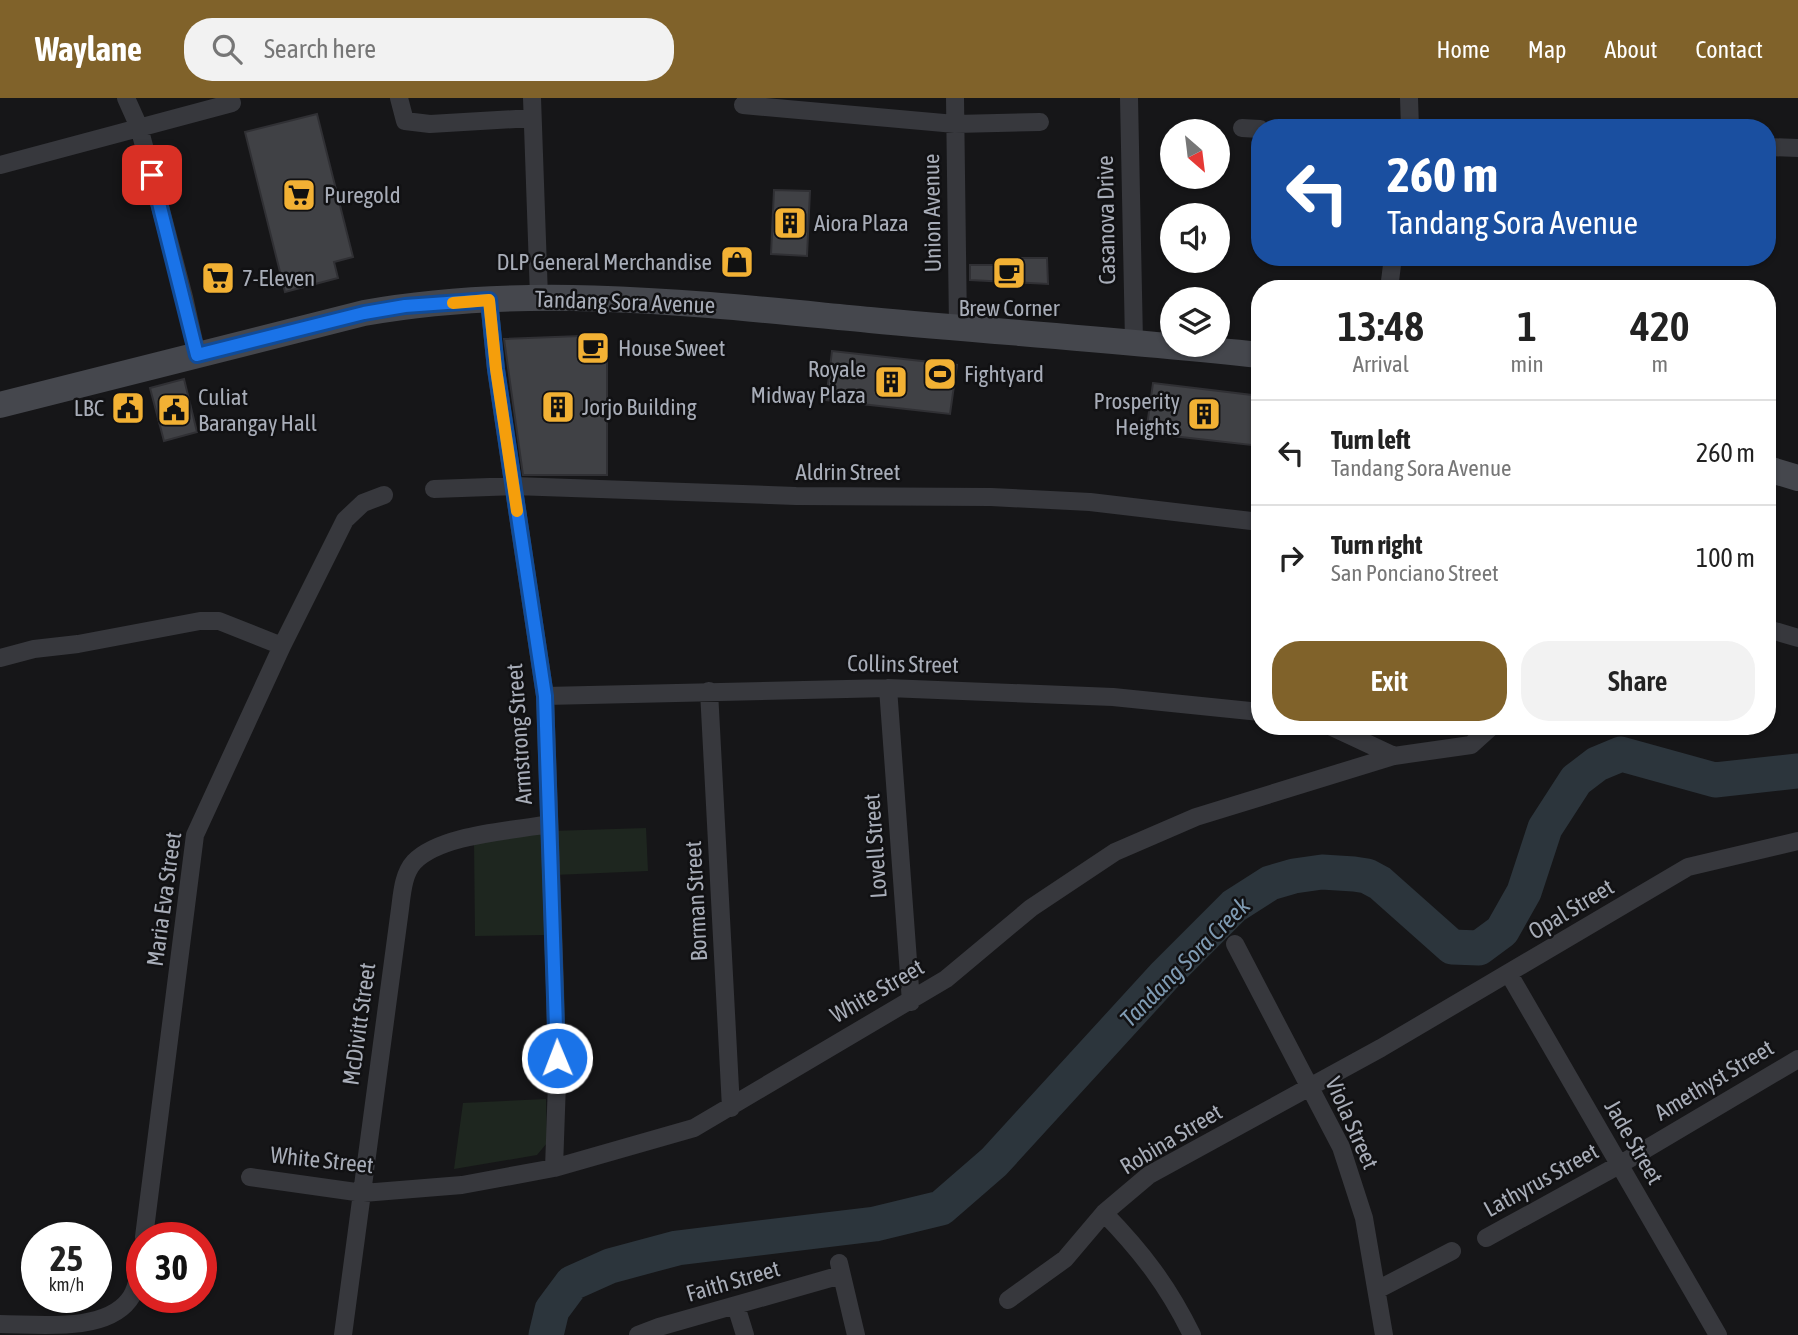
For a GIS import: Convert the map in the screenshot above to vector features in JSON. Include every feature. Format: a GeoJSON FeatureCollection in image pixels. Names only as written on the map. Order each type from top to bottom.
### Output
{"type":"FeatureCollection","features":[{"type":"Feature","properties":{"kind":"main road","name":"Tandang Sora Avenue"},"geometry":{"type":"LineString","coordinates":[[0,405],[364,313],[405,306],[538,297],[630,298],[1133,341],[1251,354]]}},
{"type":"Feature","properties":{"kind":"main road"},"geometry":{"type":"LineString","coordinates":[[1776,471],[1798,478]]}},
{"type":"Feature","properties":{"kind":"street"},"geometry":{"type":"LineString","coordinates":[[126,98],[139,127],[197,355]]}},
{"type":"Feature","properties":{"kind":"street"},"geometry":{"type":"LineString","coordinates":[[399,98],[405,121],[429,124],[532,118]]}},
{"type":"Feature","properties":{"kind":"street"},"geometry":{"type":"LineString","coordinates":[[532,98],[538,297]]}},
{"type":"Feature","properties":{"kind":"street","name":"Union Avenue"},"geometry":{"type":"LineString","coordinates":[[955,98],[958,328]]}},
{"type":"Feature","properties":{"kind":"street","name":"Casanova Drive"},"geometry":{"type":"LineString","coordinates":[[1129,98],[1133,341]]}},
{"type":"Feature","properties":{"kind":"street"},"geometry":{"type":"LineString","coordinates":[[1409,98],[1410,119]]}},
{"type":"Feature","properties":{"kind":"street"},"geometry":{"type":"LineString","coordinates":[[0,165],[232,103]]}},
{"type":"Feature","properties":{"kind":"street"},"geometry":{"type":"LineString","coordinates":[[743,105],[956,124],[1040,122]]}},
{"type":"Feature","properties":{"kind":"street"},"geometry":{"type":"LineString","coordinates":[[1242,128],[1251,128]]}},
{"type":"Feature","properties":{"kind":"street"},"geometry":{"type":"LineString","coordinates":[[1776,147],[1798,148]]}},
{"type":"Feature","properties":{"kind":"street","name":"Armstrong Street"},"geometry":{"type":"LineString","coordinates":[[489,300],[496,369],[545,696],[557,1082],[554,1168]]}},
{"type":"Feature","properties":{"kind":"street","name":"Aldrin Street"},"geometry":{"type":"LineString","coordinates":[[434,489],[514,486],[796,496],[991,497],[1090,502],[1251,521]]}},
{"type":"Feature","properties":{"kind":"street","name":"Maria Eva Street"},"geometry":{"type":"LineString","coordinates":[[146,1222],[195,835],[282,646],[345,520],[363,503],[384,495]]}},
{"type":"Feature","properties":{"kind":"street"},"geometry":{"type":"LineString","coordinates":[[0,659],[34,649],[78,644],[200,621],[219,621],[282,646]]}},
{"type":"Feature","properties":{"kind":"street"},"geometry":{"type":"LineString","coordinates":[[1776,631],[1798,638]]}},
{"type":"Feature","properties":{"kind":"street","name":"Collins Street"},"geometry":{"type":"LineString","coordinates":[[545,696],[888,688],[1113,697],[1251,711]]}},
{"type":"Feature","properties":{"kind":"street","name":"Lovell Street"},"geometry":{"type":"LineString","coordinates":[[888,688],[911,1002]]}},
{"type":"Feature","properties":{"kind":"street","name":"Borman Street"},"geometry":{"type":"LineString","coordinates":[[709,691],[731,1108]]}},
{"type":"Feature","properties":{"kind":"street"},"geometry":{"type":"LineString","coordinates":[[1349,735],[1394,756]]}},
{"type":"Feature","properties":{"kind":"street","name":"White Street"},"geometry":{"type":"LineString","coordinates":[[250,1177],[363,1193],[462,1185],[554,1168],[694,1128],[911,1002],[946,979],[1031,908],[1115,852],[1196,817],[1394,756],[1471,745],[1482,735]]}},
{"type":"Feature","properties":{"kind":"street","name":"McDivitt Street"},"geometry":{"type":"LineString","coordinates":[[343,1335],[407,874],[415,862],[448,843],[549,824]]}},
{"type":"Feature","properties":{"kind":"street","name":"Opal Street"},"geometry":{"type":"LineString","coordinates":[[1381,1048],[1688,867],[1798,841]]}},
{"type":"Feature","properties":{"kind":"street","name":"Viola Street"},"geometry":{"type":"LineString","coordinates":[[1235,944],[1341,1147],[1364,1218],[1384,1335]]}},
{"type":"Feature","properties":{"kind":"street","name":"Jade Street"},"geometry":{"type":"LineString","coordinates":[[1509,974],[1718,1335]]}},
{"type":"Feature","properties":{"kind":"street","name":"Robina Street"},"geometry":{"type":"LineString","coordinates":[[1008,1300],[1065,1259],[1104,1213],[1149,1175],[1381,1048]]}},
{"type":"Feature","properties":{"kind":"street","name":"Amethyst Street"},"geometry":{"type":"LineString","coordinates":[[1619,1165],[1798,1059]]}},
{"type":"Feature","properties":{"kind":"street","name":"Lathyrus Street"},"geometry":{"type":"LineString","coordinates":[[1486,1238],[1619,1165]]}},
{"type":"Feature","properties":{"kind":"street"},"geometry":{"type":"LineString","coordinates":[[1104,1213],[1142,1252],[1173,1297],[1192,1335]]}},
{"type":"Feature","properties":{"kind":"street"},"geometry":{"type":"LineString","coordinates":[[1377,1290],[1452,1251]]}},
{"type":"Feature","properties":{"kind":"street","name":"Faith Street"},"geometry":{"type":"LineString","coordinates":[[638,1335],[659,1326],[736,1306],[840,1269],[856,1335]]}},
{"type":"Feature","properties":{"kind":"street"},"geometry":{"type":"LineString","coordinates":[[0,1325],[89,1323],[104,1318],[126,1302]]}},
{"type":"Feature","properties":{"kind":"street"},"geometry":{"type":"LineString","coordinates":[[736,1306],[745,1335]]}},
{"type":"Feature","properties":{"kind":"shaded area"},"geometry":{"type":"Polygon","coordinates":[[[646,828],[648,871],[554,875],[552,831],[646,828]]]}},
{"type":"Feature","properties":{"kind":"shaded area"},"geometry":{"type":"Polygon","coordinates":[[[545,829],[547,935],[475,936],[474,841],[545,829]]]}},
{"type":"Feature","properties":{"kind":"shaded area"},"geometry":{"type":"Polygon","coordinates":[[[546,1099],[547,1143],[537,1155],[454,1169],[463,1103],[546,1099]]]}},
{"type":"Feature","properties":{"kind":"building","name":"Puregold"},"geometry":{"type":"Polygon","coordinates":[[[317,114],[353,257],[334,262],[338,278],[285,292],[245,132],[317,114]]]}},
{"type":"Feature","properties":{"kind":"building","name":"Aiora Plaza"},"geometry":{"type":"Polygon","coordinates":[[[774,190],[810,191],[807,256],[771,254],[774,190]]]}},
{"type":"Feature","properties":{"kind":"building","name":"Brew Corner"},"geometry":{"type":"Polygon","coordinates":[[[1008,258],[1047,258],[1048,284],[970,280],[970,265],[998,265],[998,262],[1008,262],[1008,258]]]}},
{"type":"Feature","properties":{"kind":"building","name":"Jorjo Building"},"geometry":{"type":"Polygon","coordinates":[[[607,335],[607,475],[523,475],[504,339],[607,335]]]}},
{"type":"Feature","properties":{"kind":"building","name":"Royale Midway Plaza"},"geometry":{"type":"Polygon","coordinates":[[[832,351],[957,365],[950,414],[826,400],[832,351]]]}},
{"type":"Feature","properties":{"kind":"building","name":"Culiat Barangay Hall"},"geometry":{"type":"Polygon","coordinates":[[[184,379],[197,432],[164,441],[150,388],[184,379]]]}},
{"type":"Feature","properties":{"kind":"building","name":"Prosperity Heights"},"geometry":{"type":"Polygon","coordinates":[[[1153,383],[1251,395],[1251,445],[1146,433],[1153,383]]]}},
{"type":"Feature","properties":{"kind":"waterway","name":"Tandang Sora Creek"},"geometry":{"type":"LineString","coordinates":[[546,1335],[552,1310],[572,1283],[610,1266],[677,1248],[875,1224],[941,1208],[994,1162],[1165,975],[1234,906],[1270,883],[1322,872],[1367,876],[1380,883],[1452,947],[1479,948],[1502,931],[1524,892],[1545,828],[1576,780],[1597,764],[1621,754],[1715,780],[1798,771]]}},
{"type":"Feature","properties":{"kind":"slow traffic"},"geometry":{"type":"LineString","coordinates":[[453,303],[489,300],[496,369],[517,511]]}},
{"type":"Feature","properties":{"kind":"place","name":"Puregold"},"geometry":{"type":"Point","coordinates":[299,195]}},
{"type":"Feature","properties":{"kind":"place","name":"Aiora Plaza"},"geometry":{"type":"Point","coordinates":[790,223]}},
{"type":"Feature","properties":{"kind":"place","name":"DLP General Merchandise"},"geometry":{"type":"Point","coordinates":[737,262]}},
{"type":"Feature","properties":{"kind":"place","name":"Brew Corner"},"geometry":{"type":"Point","coordinates":[1009,273]}},
{"type":"Feature","properties":{"kind":"place","name":"7-Eleven"},"geometry":{"type":"Point","coordinates":[218,278]}},
{"type":"Feature","properties":{"kind":"place","name":"House Sweet"},"geometry":{"type":"Point","coordinates":[593,348]}},
{"type":"Feature","properties":{"kind":"place","name":"Fightyard"},"geometry":{"type":"Point","coordinates":[940,374]}},
{"type":"Feature","properties":{"kind":"place","name":"Royale Midway Plaza"},"geometry":{"type":"Point","coordinates":[891,382]}},
{"type":"Feature","properties":{"kind":"place","name":"Jorjo Building"},"geometry":{"type":"Point","coordinates":[558,407]}},
{"type":"Feature","properties":{"kind":"place","name":"LBC"},"geometry":{"type":"Point","coordinates":[128,408]}},
{"type":"Feature","properties":{"kind":"place","name":"Culiat Barangay Hall"},"geometry":{"type":"Point","coordinates":[174,410]}},
{"type":"Feature","properties":{"kind":"place","name":"Prosperity Heights"},"geometry":{"type":"Point","coordinates":[1204,414]}},
{"type":"Feature","properties":{"kind":"route"},"geometry":{"type":"LineString","coordinates":[[152,175],[197,355],[364,313],[405,306],[489,300],[496,369],[545,696],[557,1058]]}}]}
